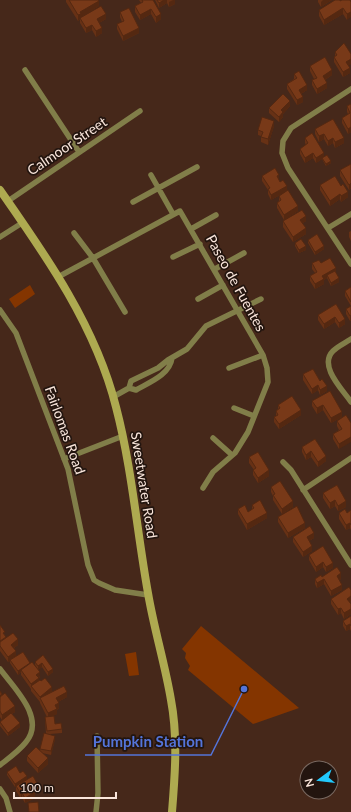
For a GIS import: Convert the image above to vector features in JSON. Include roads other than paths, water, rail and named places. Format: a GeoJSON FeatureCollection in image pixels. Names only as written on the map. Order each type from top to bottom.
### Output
{"type":"FeatureCollection","features":[{"type":"Feature","properties":{"kind":"main road","name":"Sweetwater Road"},"geometry":{"type":"LineString","coordinates":[[0,190],[58,277],[90,334],[114,397],[123,436],[148,595],[173,711],[175,773],[172,812]]}},
{"type":"Feature","properties":{"kind":"street"},"geometry":{"type":"LineString","coordinates":[[25,70],[79,152]]}},
{"type":"Feature","properties":{"kind":"street"},"geometry":{"type":"LineString","coordinates":[[351,89],[291,128],[283,141],[282,153],[288,168],[351,264]]}},
{"type":"Feature","properties":{"kind":"street","name":"Calmoor Street"},"geometry":{"type":"LineString","coordinates":[[8,200],[140,111]]}},
{"type":"Feature","properties":{"kind":"street"},"geometry":{"type":"LineString","coordinates":[[133,202],[197,167]]}},
{"type":"Feature","properties":{"kind":"street"},"geometry":{"type":"LineString","coordinates":[[58,277],[173,214],[152,175]]}},
{"type":"Feature","properties":{"kind":"street","name":"Paseo de Fuentes"},"geometry":{"type":"LineString","coordinates":[[173,214],[180,211],[191,229],[263,355],[267,368],[268,382],[248,432],[232,455],[213,472],[203,488]]}},
{"type":"Feature","properties":{"kind":"street"},"geometry":{"type":"LineString","coordinates":[[328,228],[351,214]]}},
{"type":"Feature","properties":{"kind":"street"},"geometry":{"type":"LineString","coordinates":[[191,229],[216,215]]}},
{"type":"Feature","properties":{"kind":"street"},"geometry":{"type":"LineString","coordinates":[[0,237],[22,223]]}},
{"type":"Feature","properties":{"kind":"street"},"geometry":{"type":"LineString","coordinates":[[74,233],[93,258],[125,312]]}},
{"type":"Feature","properties":{"kind":"street"},"geometry":{"type":"LineString","coordinates":[[173,258],[200,244]]}},
{"type":"Feature","properties":{"kind":"street"},"geometry":{"type":"LineString","coordinates":[[215,269],[244,254]]}},
{"type":"Feature","properties":{"kind":"street"},"geometry":{"type":"LineString","coordinates":[[198,299],[223,286]]}},
{"type":"Feature","properties":{"kind":"street"},"geometry":{"type":"LineString","coordinates":[[130,388],[131,381],[158,368],[187,349],[206,326],[261,298]]}},
{"type":"Feature","properties":{"kind":"street","name":"Fairlomas Road"},"geometry":{"type":"LineString","coordinates":[[0,310],[16,333],[68,469],[88,565],[94,580],[115,590],[148,595]]}},
{"type":"Feature","properties":{"kind":"street"},"geometry":{"type":"LineString","coordinates":[[351,339],[330,354],[328,361],[330,372],[351,402]]}},
{"type":"Feature","properties":{"kind":"street"},"geometry":{"type":"LineString","coordinates":[[229,368],[263,355]]}},
{"type":"Feature","properties":{"kind":"street"},"geometry":{"type":"LineString","coordinates":[[114,397],[130,388],[136,390],[162,375],[172,363],[172,358]]}},
{"type":"Feature","properties":{"kind":"street"},"geometry":{"type":"LineString","coordinates":[[234,408],[254,416]]}},
{"type":"Feature","properties":{"kind":"street"},"geometry":{"type":"LineString","coordinates":[[64,459],[123,436]]}},
{"type":"Feature","properties":{"kind":"street"},"geometry":{"type":"LineString","coordinates":[[213,438],[232,455]]}},
{"type":"Feature","properties":{"kind":"street"},"geometry":{"type":"LineString","coordinates":[[303,490],[351,458]]}},
{"type":"Feature","properties":{"kind":"street"},"geometry":{"type":"LineString","coordinates":[[283,462],[303,490],[351,565]]}},
{"type":"Feature","properties":{"kind":"street"},"geometry":{"type":"LineString","coordinates":[[0,669],[27,706],[32,716],[33,726],[27,742],[0,765]]}},
{"type":"Feature","properties":{"kind":"street"},"geometry":{"type":"LineString","coordinates":[[96,812],[98,793],[97,736]]}},
{"type":"Feature","properties":{"kind":"street"},"geometry":{"type":"LineString","coordinates":[[0,789],[6,798],[10,812]]}},
{"type":"Feature","properties":{"kind":"place","name":"Pumpkin Station"},"geometry":{"type":"Point","coordinates":[244,689]}}]}
